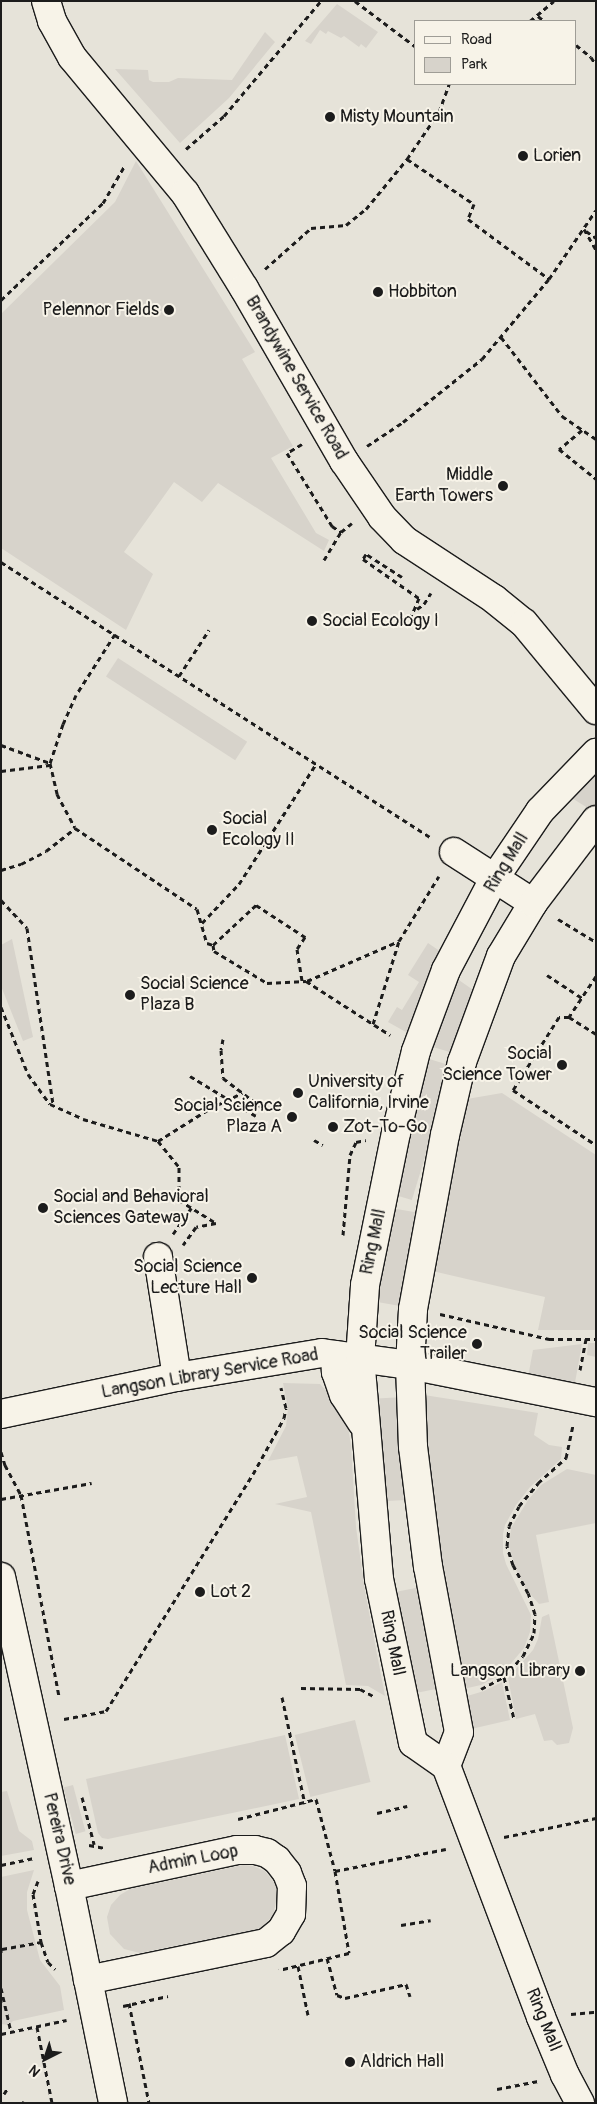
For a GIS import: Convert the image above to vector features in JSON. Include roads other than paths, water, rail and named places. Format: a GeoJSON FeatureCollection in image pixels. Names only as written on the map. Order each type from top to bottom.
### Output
{"type":"FeatureCollection","features":[{"type":"Feature","properties":{"kind":"street","name":"Brandywine Service Road"},"geometry":{"type":"LineString","coordinates":[[46,1],[52,21],[72,57],[185,193],[244,288],[344,461],[382,517],[404,540],[494,599],[524,623],[596,710]]}},
{"type":"Feature","properties":{"kind":"street","name":"Ring Mall"},"geometry":{"type":"LineString","coordinates":[[580,2103],[565,2076],[515,1950],[446,1766],[414,1743],[379,1579],[365,1428],[348,1357],[365,1285],[396,1133],[416,1051],[446,970],[494,879],[544,806],[596,753]]}},
{"type":"Feature","properties":{"kind":"street"},"geometry":{"type":"LineString","coordinates":[[446,1766],[459,1732],[428,1567],[413,1447],[410,1365],[412,1309],[445,1135],[462,1062],[501,956],[533,903],[596,820]]}},
{"type":"Feature","properties":{"kind":"street"},"geometry":{"type":"LineString","coordinates":[[454,852],[533,903]]}},
{"type":"Feature","properties":{"kind":"street"},"geometry":{"type":"LineString","coordinates":[[170,1252],[177,1377]]}},
{"type":"Feature","properties":{"kind":"street","name":"Langson Library Service Road"},"geometry":{"type":"LineString","coordinates":[[1,1414],[177,1377],[322,1353],[410,1365],[587,1400]]}},
{"type":"Feature","properties":{"kind":"street","name":"Pereira Drive"},"geometry":{"type":"LineString","coordinates":[[1,1577],[69,1886],[113,2103]]}},
{"type":"Feature","properties":{"kind":"street","name":"Admin Loop"},"geometry":{"type":"LineString","coordinates":[[69,1886],[237,1850],[255,1850],[267,1853],[277,1860],[287,1873],[292,1886],[291,1914],[281,1931],[266,1943],[88,1980]]}},
{"type":"Feature","properties":{"kind":"place","name":"Misty Mountain"},"geometry":{"type":"Point","coordinates":[330,117]}},
{"type":"Feature","properties":{"kind":"place","name":"Lorien"},"geometry":{"type":"Point","coordinates":[523,156]}},
{"type":"Feature","properties":{"kind":"place","name":"Hobbiton"},"geometry":{"type":"Point","coordinates":[378,292]}},
{"type":"Feature","properties":{"kind":"place","name":"Pelennor Fields"},"geometry":{"type":"Point","coordinates":[169,310]}},
{"type":"Feature","properties":{"kind":"place","name":"Middle Earth Towers"},"geometry":{"type":"Point","coordinates":[503,486]}},
{"type":"Feature","properties":{"kind":"place","name":"Social Ecology I"},"geometry":{"type":"Point","coordinates":[312,621]}},
{"type":"Feature","properties":{"kind":"place","name":"Social Ecology II"},"geometry":{"type":"Point","coordinates":[212,830]}},
{"type":"Feature","properties":{"kind":"place","name":"Social Science Plaza B"},"geometry":{"type":"Point","coordinates":[130,995]}},
{"type":"Feature","properties":{"kind":"place","name":"Social Science Tower"},"geometry":{"type":"Point","coordinates":[562,1065]}},
{"type":"Feature","properties":{"kind":"place","name":"University of California, Irvine"},"geometry":{"type":"Point","coordinates":[298,1093]}},
{"type":"Feature","properties":{"kind":"place","name":"Social Science Plaza A"},"geometry":{"type":"Point","coordinates":[292,1117]}},
{"type":"Feature","properties":{"kind":"place","name":"Zot-To-Go"},"geometry":{"type":"Point","coordinates":[333,1127]}},
{"type":"Feature","properties":{"kind":"place","name":"Social and Behavioral Sciences Gateway"},"geometry":{"type":"Point","coordinates":[43,1208]}},
{"type":"Feature","properties":{"kind":"place","name":"Social Science Lecture Hall"},"geometry":{"type":"Point","coordinates":[252,1278]}},
{"type":"Feature","properties":{"kind":"place","name":"Social Science Trailer"},"geometry":{"type":"Point","coordinates":[477,1344]}},
{"type":"Feature","properties":{"kind":"place","name":"Lot 2"},"geometry":{"type":"Point","coordinates":[200,1592]}},
{"type":"Feature","properties":{"kind":"place","name":"Langson Library"},"geometry":{"type":"Point","coordinates":[580,1671]}},
{"type":"Feature","properties":{"kind":"place","name":"Aldrich Hall"},"geometry":{"type":"Point","coordinates":[350,2062]}}]}
